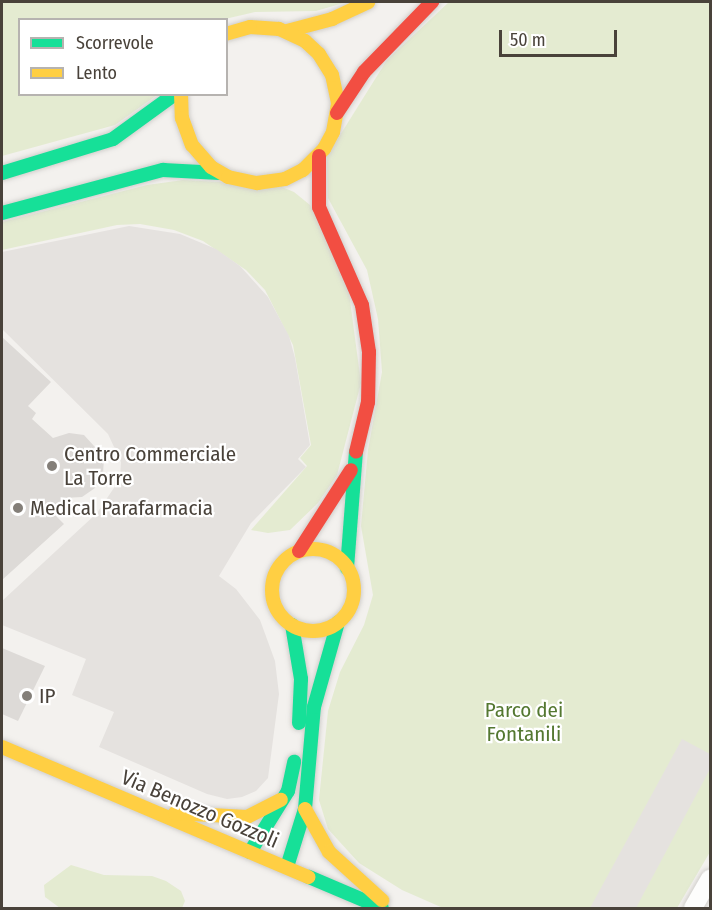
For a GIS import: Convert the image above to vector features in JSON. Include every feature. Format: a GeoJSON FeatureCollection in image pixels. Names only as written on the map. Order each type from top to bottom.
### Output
{"type":"FeatureCollection","features":[{"type":"Feature","properties":{"kind":"street"},"geometry":{"type":"LineString","coordinates":[[287,31],[332,19],[368,2]]}},
{"type":"Feature","properties":{"kind":"street"},"geometry":{"type":"LineString","coordinates":[[337,113],[364,72],[432,2]]}},
{"type":"Feature","properties":{"kind":"street"},"geometry":{"type":"LineString","coordinates":[[2,213],[163,170],[220,173],[247,182],[281,180],[303,170],[319,156],[333,132],[337,113],[335,84],[327,64],[313,47],[287,31],[259,26],[228,34]]}},
{"type":"Feature","properties":{"kind":"street"},"geometry":{"type":"LineString","coordinates":[[2,173],[111,140],[172,96]]}},
{"type":"Feature","properties":{"kind":"street"},"geometry":{"type":"LineString","coordinates":[[182,96],[182,118],[187,137],[204,161],[220,173]]}},
{"type":"Feature","properties":{"kind":"street"},"geometry":{"type":"LineString","coordinates":[[286,867],[305,809],[304,790],[314,707],[338,622],[353,599],[354,584],[347,568],[352,467],[368,402],[369,352],[362,305],[319,207],[319,156]]}},
{"type":"Feature","properties":{"kind":"street"},"geometry":{"type":"LineString","coordinates":[[281,180],[300,191],[319,207]]}},
{"type":"Feature","properties":{"kind":"street"},"geometry":{"type":"LineString","coordinates":[[338,622],[316,631],[292,625],[275,607],[272,587],[281,564],[299,551],[352,467]]}},
{"type":"Feature","properties":{"kind":"street"},"geometry":{"type":"LineString","coordinates":[[299,551],[323,550],[347,568]]}},
{"type":"Feature","properties":{"kind":"street"},"geometry":{"type":"LineString","coordinates":[[250,852],[284,799],[293,771],[300,714],[300,679],[292,625]]}},
{"type":"Feature","properties":{"kind":"street","name":"Via Benozzo Gozzoli"},"geometry":{"type":"LineString","coordinates":[[2,747],[382,909]]}},
{"type":"Feature","properties":{"kind":"street"},"geometry":{"type":"LineString","coordinates":[[156,812],[247,817],[284,799]]}},
{"type":"Feature","properties":{"kind":"street"},"geometry":{"type":"LineString","coordinates":[[305,809],[329,852],[391,909]]}},
{"type":"Feature","properties":{"kind":"street"},"geometry":{"type":"LineString","coordinates":[[693,909],[711,879]]}},
{"type":"Feature","properties":{"kind":"green space"},"geometry":{"type":"Polygon","coordinates":[[[2,2],[347,2],[316,11],[255,12],[228,18],[18,18],[18,96],[156,96],[115,125],[2,156],[2,2]]]}},
{"type":"Feature","properties":{"kind":"green space","name":"Parco dei Fontanili"},"geometry":{"type":"Polygon","coordinates":[[[449,2],[710,2],[710,852],[677,908],[443,908],[402,890],[359,863],[328,829],[319,800],[328,711],[340,672],[364,625],[373,595],[361,526],[368,450],[382,372],[378,319],[367,270],[328,198],[327,156],[387,60],[449,2]]]}},
{"type":"Feature","properties":{"kind":"green space"},"geometry":{"type":"Polygon","coordinates":[[[183,180],[277,185],[294,192],[310,205],[347,278],[361,383],[337,475],[318,503],[290,530],[268,533],[251,530],[307,466],[300,458],[311,445],[293,345],[265,290],[246,270],[203,241],[174,230],[140,224],[117,225],[2,250],[2,222],[147,185],[183,180]]]}},
{"type":"Feature","properties":{"kind":"green space"},"geometry":{"type":"Polygon","coordinates":[[[71,865],[104,875],[152,876],[166,881],[181,891],[185,901],[182,908],[60,908],[45,897],[44,885],[71,865]]]}},
{"type":"Feature","properties":{"kind":"shaded area"},"geometry":{"type":"Polygon","coordinates":[[[129,226],[180,234],[216,249],[240,266],[268,297],[289,336],[295,358],[310,445],[298,459],[306,467],[251,523],[219,576],[236,589],[260,620],[275,661],[279,694],[268,778],[256,791],[242,797],[227,799],[207,794],[99,747],[114,712],[72,695],[86,659],[2,625],[2,601],[97,513],[120,479],[121,462],[108,434],[2,329],[2,252],[129,226]]]}},
{"type":"Feature","properties":{"kind":"shaded area"},"geometry":{"type":"Polygon","coordinates":[[[682,739],[710,754],[710,769],[636,908],[590,908],[682,739]]]}},
{"type":"Feature","properties":{"kind":"building","name":"Centro Commerciale La Torre"},"geometry":{"type":"Polygon","coordinates":[[[2,337],[51,382],[28,406],[36,413],[32,419],[53,438],[69,433],[84,435],[104,457],[103,475],[95,488],[82,497],[64,498],[52,512],[64,524],[2,580],[2,337]]]}},
{"type":"Feature","properties":{"kind":"building"},"geometry":{"type":"Polygon","coordinates":[[[2,648],[45,666],[18,721],[2,714],[2,648]]]}},
{"type":"Feature","properties":{"kind":"traffic: fast"},"geometry":{"type":"LineString","coordinates":[[2,173],[113,139],[172,96]]}},
{"type":"Feature","properties":{"kind":"traffic: fast"},"geometry":{"type":"LineString","coordinates":[[2,213],[163,170],[220,173]]}},
{"type":"Feature","properties":{"kind":"traffic: fast"},"geometry":{"type":"LineString","coordinates":[[347,568],[356,452]]}},
{"type":"Feature","properties":{"kind":"traffic: fast"},"geometry":{"type":"LineString","coordinates":[[287,867],[305,809],[314,707],[338,622]]}},
{"type":"Feature","properties":{"kind":"traffic: fast"},"geometry":{"type":"LineString","coordinates":[[292,625],[301,679],[299,723]]}},
{"type":"Feature","properties":{"kind":"traffic: fast"},"geometry":{"type":"LineString","coordinates":[[250,852],[288,791],[294,762]]}},
{"type":"Feature","properties":{"kind":"traffic: fast"},"geometry":{"type":"LineString","coordinates":[[309,877],[382,908]]}},
{"type":"Feature","properties":{"kind":"traffic: slow"},"geometry":{"type":"LineString","coordinates":[[287,31],[332,19],[368,2]]}},
{"type":"Feature","properties":{"kind":"traffic: slow"},"geometry":{"type":"LineString","coordinates":[[181,96],[182,118],[192,145],[211,167],[228,177],[257,183],[285,179],[303,170],[324,149],[333,132],[338,103],[332,75],[319,54],[305,41],[279,29],[250,27],[228,33]]}},
{"type":"Feature","properties":{"kind":"traffic: slow"},"geometry":{"type":"LineString","coordinates":[[313,549],[329,552],[342,561],[351,574],[354,590],[351,606],[342,619],[329,628],[313,631],[297,628],[284,619],[275,606],[272,590],[275,574],[284,561],[297,552],[313,549]]}},
{"type":"Feature","properties":{"kind":"traffic: slow"},"geometry":{"type":"LineString","coordinates":[[2,747],[309,877]]}},
{"type":"Feature","properties":{"kind":"traffic: slow"},"geometry":{"type":"LineString","coordinates":[[175,813],[247,817],[281,800]]}},
{"type":"Feature","properties":{"kind":"traffic: slow"},"geometry":{"type":"LineString","coordinates":[[305,809],[329,852],[382,900]]}},
{"type":"Feature","properties":{"kind":"traffic: jam"},"geometry":{"type":"LineString","coordinates":[[337,113],[364,72],[432,2]]}},
{"type":"Feature","properties":{"kind":"traffic: jam"},"geometry":{"type":"LineString","coordinates":[[319,156],[319,207],[362,305],[369,352],[368,402],[356,452]]}},
{"type":"Feature","properties":{"kind":"traffic: jam"},"geometry":{"type":"LineString","coordinates":[[299,551],[351,470]]}},
{"type":"Feature","properties":{"kind":"place","name":"Centro Commerciale La Torre"},"geometry":{"type":"Point","coordinates":[52,466]}},
{"type":"Feature","properties":{"kind":"place","name":"Medical Parafarmacia"},"geometry":{"type":"Point","coordinates":[18,508]}},
{"type":"Feature","properties":{"kind":"place","name":"IP"},"geometry":{"type":"Point","coordinates":[27,696]}}]}
